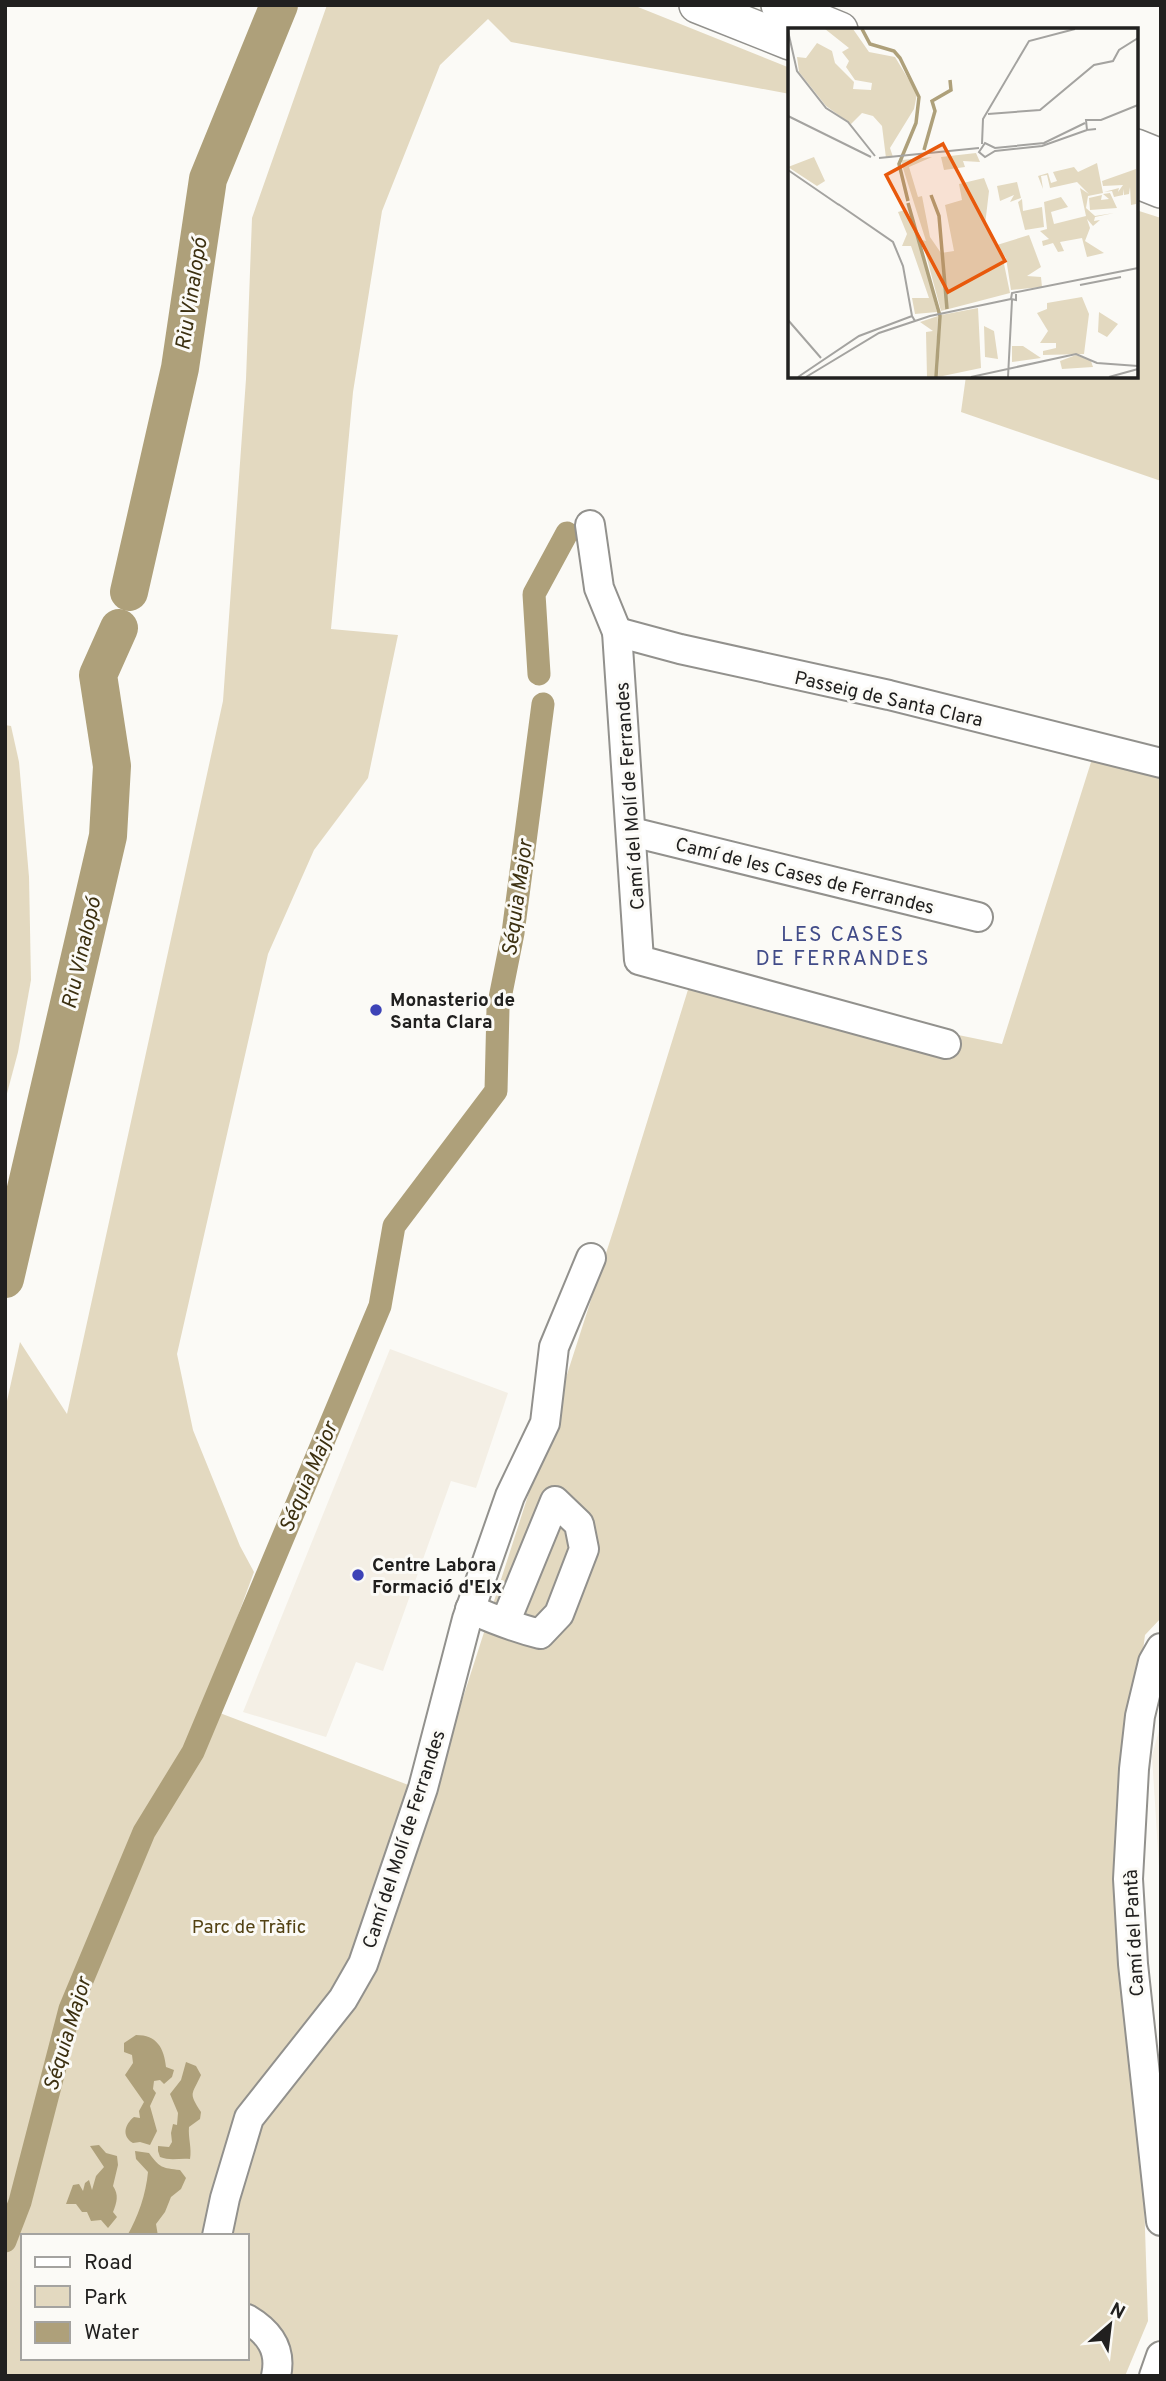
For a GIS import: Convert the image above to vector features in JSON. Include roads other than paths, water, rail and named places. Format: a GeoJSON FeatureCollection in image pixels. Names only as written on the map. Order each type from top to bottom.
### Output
{"type":"FeatureCollection","features":[{"type":"Feature","properties":{"kind":"main road"},"geometry":{"type":"LineString","coordinates":[[697,5],[788,41]]}},
{"type":"Feature","properties":{"kind":"main road"},"geometry":{"type":"LineString","coordinates":[[779,5],[835,28]]}},
{"type":"Feature","properties":{"kind":"main road"},"geometry":{"type":"LineString","coordinates":[[1138,148],[1161,157]]}},
{"type":"Feature","properties":{"kind":"main road"},"geometry":{"type":"LineString","coordinates":[[1138,181],[1161,190]]}},
{"type":"Feature","properties":{"kind":"street","name":"Camí del Molí de Ferrandes"},"geometry":{"type":"LineString","coordinates":[[590,525],[599,588],[617,632],[639,960],[946,1044]]}},
{"type":"Feature","properties":{"kind":"street","name":"Passeig de Santa Clara"},"geometry":{"type":"LineString","coordinates":[[617,632],[680,649],[889,695],[1161,763]]}},
{"type":"Feature","properties":{"kind":"street","name":"Camí de les Cases de Ferrandes"},"geometry":{"type":"LineString","coordinates":[[632,832],[978,917]]}},
{"type":"Feature","properties":{"kind":"street","name":"Camí del Molí de Ferrandes"},"geometry":{"type":"LineString","coordinates":[[217,2234],[249,2118],[343,1999],[363,1964],[424,1788],[470,1609],[510,1496],[545,1423],[554,1347],[591,1258]]}},
{"type":"Feature","properties":{"kind":"street"},"geometry":{"type":"LineString","coordinates":[[470,1609],[505,1623]]}},
{"type":"Feature","properties":{"kind":"street","name":"Camí del Pantà"},"geometry":{"type":"LineString","coordinates":[[1161,1648],[1153,1662],[1140,1716],[1128,1879],[1133,1964],[1161,2221]]}},
{"type":"Feature","properties":{"kind":"street"},"geometry":{"type":"LineString","coordinates":[[248,2320],[259,2326],[273,2341],[279,2364],[276,2376]]}},
{"type":"Feature","properties":{"kind":"street"},"geometry":{"type":"LineString","coordinates":[[1154,2376],[1161,2356]]}},
{"type":"Feature","properties":{"kind":"water"},"geometry":{"type":"Polygon","coordinates":[[[136,2035],[154,2040],[161,2049],[166,2067],[174,2070],[172,2077],[164,2084],[160,2080],[154,2081],[153,2089],[156,2093],[150,2106],[157,2131],[150,2145],[133,2143],[126,2134],[131,2120],[134,2117],[140,2118],[139,2111],[144,2102],[125,2075],[133,2063],[132,2055],[124,2052],[124,2043],[136,2035]]]}},
{"type":"Feature","properties":{"kind":"water"},"geometry":{"type":"Polygon","coordinates":[[[186,2062],[196,2066],[201,2075],[193,2094],[201,2112],[200,2119],[189,2127],[190,2159],[160,2157],[158,2146],[169,2147],[173,2124],[177,2125],[178,2113],[170,2094],[181,2080],[186,2062]]]}},
{"type":"Feature","properties":{"kind":"water"},"geometry":{"type":"Polygon","coordinates":[[[99,2145],[106,2153],[117,2156],[118,2165],[113,2186],[117,2199],[113,2212],[117,2217],[108,2228],[101,2220],[91,2221],[87,2212],[82,2212],[76,2204],[66,2204],[73,2185],[79,2184],[83,2191],[89,2180],[92,2190],[96,2176],[104,2167],[90,2146],[99,2145]]]}},
{"type":"Feature","properties":{"kind":"water"},"geometry":{"type":"Polygon","coordinates":[[[135,2151],[149,2153],[159,2164],[165,2168],[180,2170],[186,2178],[181,2189],[171,2197],[156,2224],[158,2234],[128,2234],[141,2205],[148,2172],[136,2159],[135,2151]]]}},
{"type":"Feature","properties":{"kind":"waterway","name":"Riu Vinalopó"},"geometry":{"type":"LineString","coordinates":[[129,592],[180,368],[208,179],[279,5]]}},
{"type":"Feature","properties":{"kind":"waterway","name":"Séquia Major"},"geometry":{"type":"LineString","coordinates":[[539,674],[534,594],[567,533]]}},
{"type":"Feature","properties":{"kind":"waterway","name":"Riu Vinalopó"},"geometry":{"type":"LineString","coordinates":[[5,1279],[108,836],[112,766],[98,675],[119,628]]}},
{"type":"Feature","properties":{"kind":"waterway","name":"Séquia Major"},"geometry":{"type":"LineString","coordinates":[[5,2241],[20,2202],[70,2009],[144,1832],[193,1752],[380,1306],[394,1226],[496,1091],[498,1008],[513,933],[543,704]]}},
{"type":"Feature","properties":{"kind":"place","name":"Monasterio de Santa Clara"},"geometry":{"type":"Point","coordinates":[376,1010]}},
{"type":"Feature","properties":{"kind":"place","name":"Centre Labora Formació d'Elx"},"geometry":{"type":"Point","coordinates":[358,1575]}},
{"type":"Feature","properties":{"kind":"district","name":"LES CASES DE FERRANDES"},"geometry":{"type":"Point","coordinates":[843,946]}},
{"type":"Feature","properties":{"kind":"park label","name":"Parc de Tràfic"},"geometry":{"type":"Point","coordinates":[249,1926]}}]}
